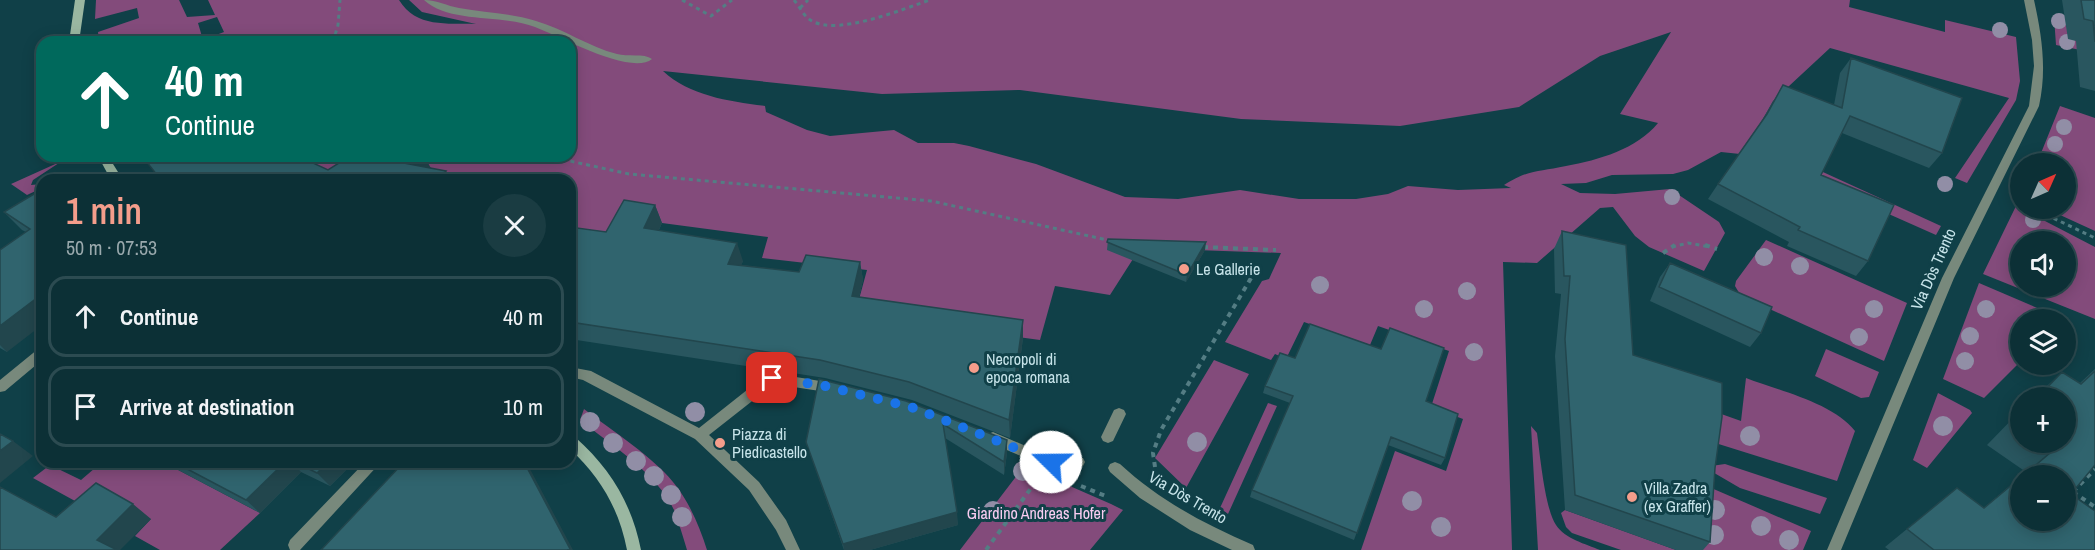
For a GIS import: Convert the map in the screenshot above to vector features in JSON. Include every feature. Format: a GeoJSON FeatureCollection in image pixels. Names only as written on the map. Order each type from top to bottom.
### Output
{"type":"FeatureCollection","features":[{"type":"Feature","properties":{"kind":"street"},"geometry":{"type":"LineString","coordinates":[[75,36],[80,0]]}},
{"type":"Feature","properties":{"kind":"street"},"geometry":{"type":"LineString","coordinates":[[429,0],[448,8],[531,22],[565,36]]}},
{"type":"Feature","properties":{"kind":"street","name":"Via Dòs Trento"},"geometry":{"type":"LineString","coordinates":[[1834,550],[1948,278],[2034,106],[2039,87],[2039,64],[2029,0]]}},
{"type":"Feature","properties":{"kind":"street"},"geometry":{"type":"LineString","coordinates":[[576,40],[619,58],[636,61],[647,59]]}},
{"type":"Feature","properties":{"kind":"street"},"geometry":{"type":"LineString","coordinates":[[0,387],[36,358]]}},
{"type":"Feature","properties":{"kind":"street"},"geometry":{"type":"LineString","coordinates":[[576,373],[586,375],[700,435],[754,486],[781,525],[793,550]]}},
{"type":"Feature","properties":{"kind":"street"},"geometry":{"type":"LineString","coordinates":[[700,435],[772,378],[846,391]]}},
{"type":"Feature","properties":{"kind":"street"},"geometry":{"type":"LineString","coordinates":[[1108,437],[1119,414]]}},
{"type":"Feature","properties":{"kind":"street"},"geometry":{"type":"LineString","coordinates":[[985,435],[1051,462],[1078,462]]}},
{"type":"Feature","properties":{"kind":"street"},"geometry":{"type":"LineString","coordinates":[[576,447],[609,481],[632,532],[634,550]]}},
{"type":"Feature","properties":{"kind":"street"},"geometry":{"type":"LineString","coordinates":[[295,546],[368,468]]}},
{"type":"Feature","properties":{"kind":"street","name":"Via Dòs Trento"},"geometry":{"type":"LineString","coordinates":[[1115,468],[1136,489],[1152,500],[1194,524],[1248,550]]}},
{"type":"Feature","properties":{"kind":"path"},"geometry":{"type":"LineString","coordinates":[[335,36],[339,25],[340,0]]}},
{"type":"Feature","properties":{"kind":"path"},"geometry":{"type":"LineString","coordinates":[[682,0],[711,15],[732,0]]}},
{"type":"Feature","properties":{"kind":"path"},"geometry":{"type":"LineString","coordinates":[[794,0],[809,19],[816,23],[858,22],[930,0]]}},
{"type":"Feature","properties":{"kind":"path"},"geometry":{"type":"LineString","coordinates":[[800,8],[808,0]]}},
{"type":"Feature","properties":{"kind":"path"},"geometry":{"type":"LineString","coordinates":[[576,160],[629,174],[931,201],[1121,243]]}},
{"type":"Feature","properties":{"kind":"path"},"geometry":{"type":"LineString","coordinates":[[2055,219],[2095,238]]}},
{"type":"Feature","properties":{"kind":"path"},"geometry":{"type":"LineString","coordinates":[[1663,253],[1673,244],[1687,243],[1717,249]]}},
{"type":"Feature","properties":{"kind":"path"},"geometry":{"type":"LineString","coordinates":[[1193,246],[1276,250]]}},
{"type":"Feature","properties":{"kind":"path"},"geometry":{"type":"LineString","coordinates":[[1159,476],[1152,460],[1161,430],[1254,273]]}},
{"type":"Feature","properties":{"kind":"path"},"geometry":{"type":"LineString","coordinates":[[986,550],[1051,462]]}},
{"type":"Feature","properties":{"kind":"path"},"geometry":{"type":"LineString","coordinates":[[2076,489],[2095,470]]}},
{"type":"Feature","properties":{"kind":"path"},"geometry":{"type":"LineString","coordinates":[[2076,494],[2095,507]]}},
{"type":"Feature","properties":{"kind":"green space"},"geometry":{"type":"Polygon","coordinates":[[[96,0],[179,0],[187,17],[215,15],[208,0],[399,0],[406,9],[423,20],[476,24],[422,12],[409,0],[1850,0],[1849,7],[1945,32],[1945,20],[2016,37],[2020,81],[2016,100],[1967,183],[1955,178],[2009,98],[1830,48],[1773,101],[1754,135],[1740,154],[1721,152],[1688,170],[1673,174],[1612,175],[1586,183],[1561,184],[1580,193],[1615,194],[1670,189],[1719,222],[1725,233],[1704,271],[1649,247],[1635,236],[1613,207],[1600,208],[1537,263],[1503,262],[1512,550],[1361,550],[1395,451],[1446,471],[1463,419],[1431,407],[1449,351],[1378,326],[1370,345],[1304,322],[1286,359],[1275,354],[1271,360],[1225,342],[1262,281],[1269,279],[1281,253],[1140,248],[1110,295],[1055,286],[1040,340],[855,314],[867,270],[762,258],[768,237],[662,223],[623,235],[576,230],[576,174],[447,174],[412,162],[576,162],[576,36],[214,36],[224,32],[217,17],[198,23],[202,36],[98,36],[98,32],[139,18],[137,8],[95,19],[96,0]],[[1671,32],[1600,56],[1519,107],[1400,126],[1241,119],[1020,90],[882,94],[663,71],[697,92],[765,106],[766,112],[807,130],[830,136],[894,130],[918,143],[954,143],[1036,164],[1125,197],[1178,199],[1240,190],[1299,199],[1356,199],[1388,194],[1408,186],[1458,190],[1511,188],[1504,185],[1527,174],[1616,152],[1639,140],[1658,123],[1620,114],[1671,32]]]}},
{"type":"Feature","properties":{"kind":"green space"},"geometry":{"type":"Polygon","coordinates":[[[2054,17],[2065,19],[2095,46],[2095,53],[2056,45],[2054,17]]]}},
{"type":"Feature","properties":{"kind":"green space"},"geometry":{"type":"Polygon","coordinates":[[[2060,106],[2095,118],[2095,231],[2069,219],[2076,219],[2076,153],[2041,153],[2060,106]]]}},
{"type":"Feature","properties":{"kind":"green space"},"geometry":{"type":"Polygon","coordinates":[[[60,162],[42,174],[36,174],[31,185],[36,185],[36,191],[27,195],[11,184],[60,162]]]}},
{"type":"Feature","properties":{"kind":"green space"},"geometry":{"type":"Polygon","coordinates":[[[300,162],[385,162],[368,174],[314,174],[300,162]]]}},
{"type":"Feature","properties":{"kind":"green space"},"geometry":{"type":"Polygon","coordinates":[[[1801,162],[1941,226],[1936,235],[1794,172],[1801,162]]]}},
{"type":"Feature","properties":{"kind":"green space"},"geometry":{"type":"Polygon","coordinates":[[[2010,218],[2041,219],[2064,231],[2010,231],[2010,285],[1983,274],[2010,218]]]}},
{"type":"Feature","properties":{"kind":"green space"},"geometry":{"type":"Polygon","coordinates":[[[2076,237],[2095,247],[2095,319],[2076,311],[2076,309],[2070,309],[2040,297],[2076,297],[2076,237]]]}},
{"type":"Feature","properties":{"kind":"green space"},"geometry":{"type":"Polygon","coordinates":[[[1766,240],[1907,303],[1884,361],[1741,296],[1735,286],[1736,281],[1766,240]]]}},
{"type":"Feature","properties":{"kind":"green space"},"geometry":{"type":"Polygon","coordinates":[[[1979,283],[2040,309],[2010,309],[2010,372],[1984,398],[1943,379],[1979,283]]]}},
{"type":"Feature","properties":{"kind":"green space"},"geometry":{"type":"Polygon","coordinates":[[[1826,349],[1879,372],[1869,397],[1861,398],[1815,376],[1826,349]]]}},
{"type":"Feature","properties":{"kind":"green space"},"geometry":{"type":"Polygon","coordinates":[[[1214,360],[1249,374],[1186,488],[1155,458],[1214,360]]]}},
{"type":"Feature","properties":{"kind":"green space"},"geometry":{"type":"Polygon","coordinates":[[[1746,378],[1820,405],[1845,421],[1855,431],[1837,481],[1709,441],[1710,410],[1741,421],[1746,378]]]}},
{"type":"Feature","properties":{"kind":"green space"},"geometry":{"type":"Polygon","coordinates":[[[1938,393],[1972,413],[1927,468],[1913,460],[1938,393]]]}},
{"type":"Feature","properties":{"kind":"green space"},"geometry":{"type":"Polygon","coordinates":[[[1268,403],[1277,406],[1228,514],[1220,508],[1268,403]]]}},
{"type":"Feature","properties":{"kind":"green space"},"geometry":{"type":"Polygon","coordinates":[[[584,409],[646,456],[669,477],[691,509],[707,550],[687,550],[674,510],[667,497],[632,460],[580,420],[584,409]]]}},
{"type":"Feature","properties":{"kind":"green space"},"geometry":{"type":"Polygon","coordinates":[[[1531,426],[1537,433],[1546,495],[1556,525],[1570,537],[1600,550],[1538,550],[1531,426]]]}},
{"type":"Feature","properties":{"kind":"green space"},"geometry":{"type":"Polygon","coordinates":[[[1725,464],[1827,498],[1820,514],[1740,488],[1704,467],[1725,464]]]}},
{"type":"Feature","properties":{"kind":"green space","name":"Giardino Andreas Hofer"},"geometry":{"type":"Polygon","coordinates":[[[1024,466],[1123,510],[1090,550],[960,550],[1024,466]]]}},
{"type":"Feature","properties":{"kind":"green space"},"geometry":{"type":"Polygon","coordinates":[[[46,468],[56,468],[81,480],[95,468],[174,468],[260,513],[220,550],[160,550],[135,536],[151,519],[97,513],[33,478],[46,468]]]}},
{"type":"Feature","properties":{"kind":"green space"},"geometry":{"type":"Polygon","coordinates":[[[1702,484],[1811,531],[1803,550],[1697,550],[1702,484]]]}},
{"type":"Feature","properties":{"kind":"green space"},"geometry":{"type":"Polygon","coordinates":[[[1565,510],[1676,550],[1621,550],[1572,533],[1566,527],[1561,513],[1565,510]]]}},
{"type":"Feature","properties":{"kind":"building"},"geometry":{"type":"Polygon","coordinates":[[[2081,0],[2095,0],[2095,42],[2093,21],[2084,19],[2081,0]]]}},
{"type":"Feature","properties":{"kind":"building"},"geometry":{"type":"Polygon","coordinates":[[[1851,58],[1962,98],[1942,153],[1850,116],[1821,175],[1894,205],[1868,261],[1798,230],[1800,227],[1718,184],[1767,114],[1783,85],[1842,108],[1851,58]]]}},
{"type":"Feature","properties":{"kind":"building"},"geometry":{"type":"Polygon","coordinates":[[[147,162],[311,162],[328,170],[341,162],[405,162],[446,171],[443,174],[156,174],[147,162]]]}},
{"type":"Feature","properties":{"kind":"building"},"geometry":{"type":"Polygon","coordinates":[[[34,194],[36,196],[36,299],[0,326],[0,250],[30,229],[4,212],[34,194]]]}},
{"type":"Feature","properties":{"kind":"building"},"geometry":{"type":"Polygon","coordinates":[[[624,200],[655,205],[644,228],[737,243],[728,264],[799,272],[806,255],[860,262],[852,296],[1023,320],[1009,420],[909,382],[820,360],[576,323],[576,228],[606,232],[624,200]]]}},
{"type":"Feature","properties":{"kind":"building"},"geometry":{"type":"Polygon","coordinates":[[[1562,231],[1626,245],[1633,355],[1722,383],[1722,417],[1715,468],[1710,542],[1575,495],[1565,339],[1570,276],[1564,276],[1562,231]]]}},
{"type":"Feature","properties":{"kind":"building"},"geometry":{"type":"Polygon","coordinates":[[[1108,239],[1206,242],[1187,275],[1107,242],[1108,239]]]}},
{"type":"Feature","properties":{"kind":"building"},"geometry":{"type":"Polygon","coordinates":[[[1670,263],[1772,307],[1761,333],[1659,287],[1670,263]]]}},
{"type":"Feature","properties":{"kind":"building"},"geometry":{"type":"Polygon","coordinates":[[[1310,324],[1381,349],[1390,328],[1444,348],[1426,401],[1458,414],[1445,458],[1391,437],[1357,533],[1252,490],[1293,396],[1265,386],[1280,353],[1295,358],[1310,324]]]}},
{"type":"Feature","properties":{"kind":"building"},"geometry":{"type":"Polygon","coordinates":[[[2095,371],[2095,465],[2076,488],[2076,465],[2036,465],[2050,453],[2076,453],[2076,387],[2048,387],[2059,375],[2067,375],[2081,384],[2095,371]]]}},
{"type":"Feature","properties":{"kind":"building"},"geometry":{"type":"Polygon","coordinates":[[[819,379],[906,401],[1007,440],[1004,462],[943,424],[957,512],[843,544],[806,442],[819,379]]]}},
{"type":"Feature","properties":{"kind":"building"},"geometry":{"type":"Polygon","coordinates":[[[0,434],[13,441],[0,451],[0,434]]]}},
{"type":"Feature","properties":{"kind":"building"},"geometry":{"type":"Polygon","coordinates":[[[185,468],[279,468],[246,500],[185,468]]]}},
{"type":"Feature","properties":{"kind":"building"},"geometry":{"type":"Polygon","coordinates":[[[307,468],[322,468],[317,473],[307,468]]]}},
{"type":"Feature","properties":{"kind":"building"},"geometry":{"type":"Polygon","coordinates":[[[398,468],[527,468],[570,549],[567,550],[321,550],[398,468]]]}},
{"type":"Feature","properties":{"kind":"building"},"geometry":{"type":"Polygon","coordinates":[[[96,483],[133,504],[97,540],[117,550],[0,550],[0,487],[56,517],[96,483]]]}},
{"type":"Feature","properties":{"kind":"building"},"geometry":{"type":"Polygon","coordinates":[[[2010,486],[2010,531],[2076,531],[2076,498],[2095,511],[2095,550],[1934,550],[1907,529],[1957,488],[1984,508],[2010,486]]]}},
{"type":"Feature","properties":{"kind":"place","name":"Le Gallerie"},"geometry":{"type":"Point","coordinates":[1184,269]}},
{"type":"Feature","properties":{"kind":"place","name":"Necropoli di epoca romana"},"geometry":{"type":"Point","coordinates":[974,368]}},
{"type":"Feature","properties":{"kind":"place","name":"Piazza di Piedicastello"},"geometry":{"type":"Point","coordinates":[720,443]}},
{"type":"Feature","properties":{"kind":"place","name":"Villa Zadra (ex Graffer)"},"geometry":{"type":"Point","coordinates":[1632,497]}},
{"type":"Feature","properties":{"kind":"route"},"geometry":{"type":"LineString","coordinates":[[772,378],[825,386],[911,407],[1051,462]]}}]}
